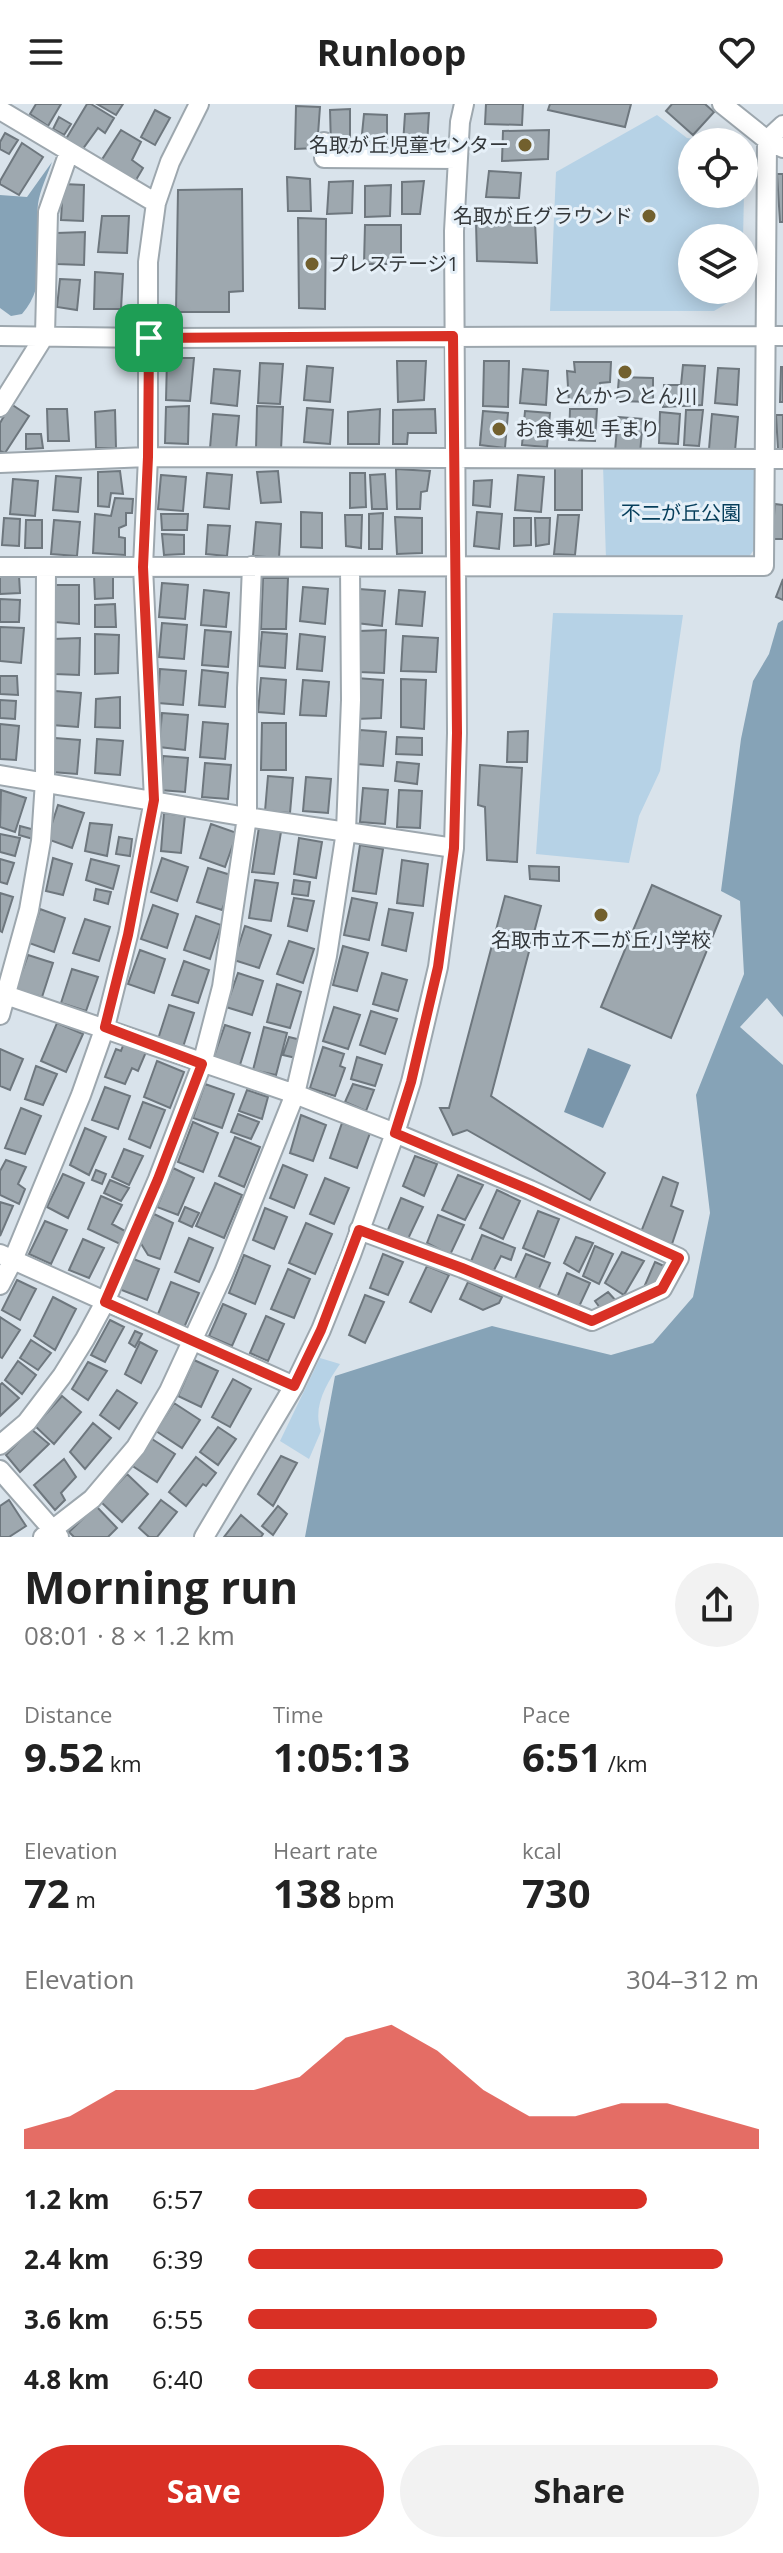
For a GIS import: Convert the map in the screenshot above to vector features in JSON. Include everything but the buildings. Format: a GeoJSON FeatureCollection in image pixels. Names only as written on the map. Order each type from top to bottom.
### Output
{"type":"FeatureCollection","features":[{"type":"Feature","properties":{"kind":"street"},"geometry":{"type":"LineString","coordinates":[[204,1537],[294,1386],[321,1330],[395,1133],[411,1082],[438,967],[454,848],[457,733],[453,336],[458,159],[464,104]]}},
{"type":"Feature","properties":{"kind":"street"},"geometry":{"type":"LineString","coordinates":[[722,104],[775,144]]}},
{"type":"Feature","properties":{"kind":"street"},"geometry":{"type":"LineString","coordinates":[[0,1285],[6,1257],[81,1095],[105,1027],[128,935],[154,800],[143,567],[148,457],[148,262],[156,203],[170,162],[197,105]]}},
{"type":"Feature","properties":{"kind":"street"},"geometry":{"type":"LineString","coordinates":[[0,110],[156,203]]}},
{"type":"Feature","properties":{"kind":"street"},"geometry":{"type":"LineString","coordinates":[[0,567],[764,566],[774,459],[775,144],[783,125]]}},
{"type":"Feature","properties":{"kind":"street"},"geometry":{"type":"LineString","coordinates":[[324,142],[324,158],[458,159]]}},
{"type":"Feature","properties":{"kind":"street"},"geometry":{"type":"LineString","coordinates":[[0,407],[45,335],[48,212],[69,152]]}},
{"type":"Feature","properties":{"kind":"street"},"geometry":{"type":"LineString","coordinates":[[0,336],[775,336]]}},
{"type":"Feature","properties":{"kind":"street"},"geometry":{"type":"LineString","coordinates":[[0,463],[148,457],[774,459]]}},
{"type":"Feature","properties":{"kind":"street"},"geometry":{"type":"LineString","coordinates":[[0,1445],[27,1422],[62,1376],[105,1302],[158,1179],[202,1064],[222,987],[247,817],[247,688],[252,566]]}},
{"type":"Feature","properties":{"kind":"street"},"geometry":{"type":"LineString","coordinates":[[0,1015],[3,994],[29,910],[41,841],[45,781],[46,567]]}},
{"type":"Feature","properties":{"kind":"street"},"geometry":{"type":"LineString","coordinates":[[0,1470],[52,1535],[92,1499],[136,1447],[194,1342],[295,1094],[327,956],[346,831],[351,700],[350,567]]}},
{"type":"Feature","properties":{"kind":"street"},"geometry":{"type":"LineString","coordinates":[[0,775],[454,848]]}},
{"type":"Feature","properties":{"kind":"street"},"geometry":{"type":"LineString","coordinates":[[3,994],[295,1094],[395,1133],[679,1258],[662,1289],[592,1321],[359,1230]]}},
{"type":"Feature","properties":{"kind":"street"},"geometry":{"type":"LineString","coordinates":[[6,1257],[294,1386]]}},
{"type":"Feature","properties":{"kind":"green space","name":"名取が丘グラウンド"},"geometry":{"type":"Polygon","coordinates":[[[657,115],[678,131],[678,208],[744,208],[743,224],[678,224],[678,304],[726,304],[714,311],[550,311],[556,172],[657,115]]]}},
{"type":"Feature","properties":{"kind":"green space","name":"不二が丘公園"},"geometry":{"type":"Polygon","coordinates":[[[603,465],[747,465],[757,468],[758,544],[746,561],[606,559],[603,465]]]}},
{"type":"Feature","properties":{"kind":"green space"},"geometry":{"type":"Polygon","coordinates":[[[553,613],[683,615],[660,771],[639,816],[629,863],[536,854],[553,613]]]}},
{"type":"Feature","properties":{"kind":"green space"},"geometry":{"type":"Polygon","coordinates":[[[320,1358],[340,1364],[322,1396],[318,1413],[321,1431],[309,1459],[280,1441],[320,1358]]]}},
{"type":"Feature","properties":{"kind":"shaded area"},"geometry":{"type":"Polygon","coordinates":[[[52,162],[38,204],[36,288],[22,314],[11,316],[0,308],[0,195],[27,197],[52,162]]]}},
{"type":"Feature","properties":{"kind":"shaded area"},"geometry":{"type":"Polygon","coordinates":[[[783,620],[783,1017],[767,998],[740,1027],[783,1065],[783,1537],[305,1537],[335,1376],[492,1326],[611,1355],[653,1343],[693,1297],[710,1213],[696,1095],[744,974],[740,901],[721,891],[741,739],[753,681],[769,654],[778,623],[783,620]]]}},
{"type":"Feature","properties":{"kind":"shaded area"},"geometry":{"type":"Polygon","coordinates":[[[588,1048],[631,1065],[603,1128],[564,1112],[588,1048]]]}},
{"type":"Feature","properties":{"kind":"place","name":"名取が丘児童センター"},"geometry":{"type":"Point","coordinates":[525,145]}},
{"type":"Feature","properties":{"kind":"place","name":"名取が丘グラウンド"},"geometry":{"type":"Point","coordinates":[649,216]}},
{"type":"Feature","properties":{"kind":"place","name":"プレステージ1"},"geometry":{"type":"Point","coordinates":[312,264]}},
{"type":"Feature","properties":{"kind":"place","name":"とんかつ とん川"},"geometry":{"type":"Point","coordinates":[625,372]}},
{"type":"Feature","properties":{"kind":"place","name":"お食事処 手まり"},"geometry":{"type":"Point","coordinates":[499,429]}},
{"type":"Feature","properties":{"kind":"place","name":"名取市立不二が丘小学校"},"geometry":{"type":"Point","coordinates":[601,915]}},
{"type":"Feature","properties":{"kind":"route"},"geometry":{"type":"LineString","coordinates":[[453,336],[457,733],[454,848],[438,967],[411,1082],[395,1133],[679,1258],[662,1289],[592,1321],[359,1230],[321,1330],[294,1386],[105,1302],[158,1179],[202,1064],[105,1027],[128,935],[154,800],[143,567],[149,338],[453,336]]}}]}
